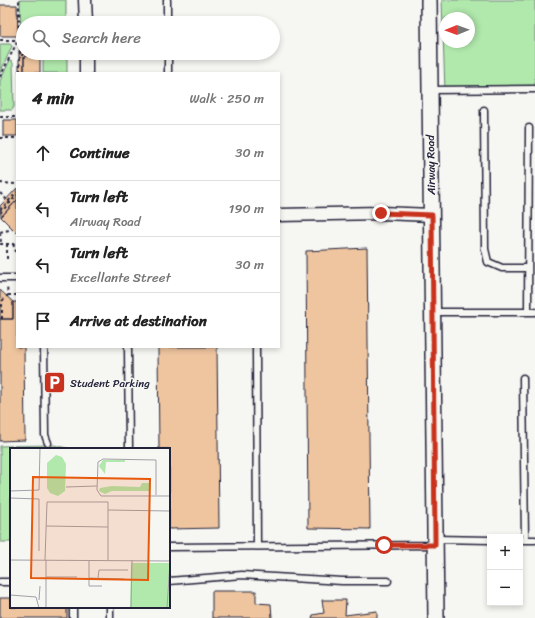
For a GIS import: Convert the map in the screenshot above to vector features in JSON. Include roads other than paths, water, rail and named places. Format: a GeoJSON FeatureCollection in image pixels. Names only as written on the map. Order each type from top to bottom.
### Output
{"type":"FeatureCollection","features":[{"type":"Feature","properties":{"kind":"street"},"geometry":{"type":"LineString","coordinates":[[86,0],[86,16]]}},
{"type":"Feature","properties":{"kind":"street","name":"Airway Road"},"geometry":{"type":"LineString","coordinates":[[429,0],[436,618]]}},
{"type":"Feature","properties":{"kind":"street"},"geometry":{"type":"LineString","coordinates":[[86,60],[86,72]]}},
{"type":"Feature","properties":{"kind":"street"},"geometry":{"type":"LineString","coordinates":[[280,215],[381,213],[432,215]]}},
{"type":"Feature","properties":{"kind":"lane"},"geometry":{"type":"LineString","coordinates":[[167,0],[167,16]]}},
{"type":"Feature","properties":{"kind":"lane"},"geometry":{"type":"LineString","coordinates":[[168,60],[168,72]]}},
{"type":"Feature","properties":{"kind":"lane"},"geometry":{"type":"LineString","coordinates":[[430,90],[535,89]]}},
{"type":"Feature","properties":{"kind":"lane"},"geometry":{"type":"LineString","coordinates":[[484,110],[485,249],[488,262],[502,268],[528,268]]}},
{"type":"Feature","properties":{"kind":"lane"},"geometry":{"type":"LineString","coordinates":[[433,312],[532,312],[528,268],[529,128]]}},
{"type":"Feature","properties":{"kind":"lane"},"geometry":{"type":"LineString","coordinates":[[0,278],[16,278]]}},
{"type":"Feature","properties":{"kind":"lane"},"geometry":{"type":"LineString","coordinates":[[44,348],[44,435],[48,443]]}},
{"type":"Feature","properties":{"kind":"lane"},"geometry":{"type":"LineString","coordinates":[[128,348],[129,448]]}},
{"type":"Feature","properties":{"kind":"lane"},"geometry":{"type":"LineString","coordinates":[[256,348],[257,546]]}},
{"type":"Feature","properties":{"kind":"lane"},"geometry":{"type":"LineString","coordinates":[[522,534],[523,378]]}},
{"type":"Feature","properties":{"kind":"lane"},"geometry":{"type":"LineString","coordinates":[[170,546],[257,546],[487,540]]}},
{"type":"Feature","properties":{"kind":"lane"},"geometry":{"type":"LineString","coordinates":[[523,540],[535,540]]}},
{"type":"Feature","properties":{"kind":"lane"},"geometry":{"type":"LineString","coordinates":[[170,580],[242,574],[342,581],[388,581]]}},
{"type":"Feature","properties":{"kind":"place","name":"Student Parking"},"geometry":{"type":"Point","coordinates":[54,383]}}]}
